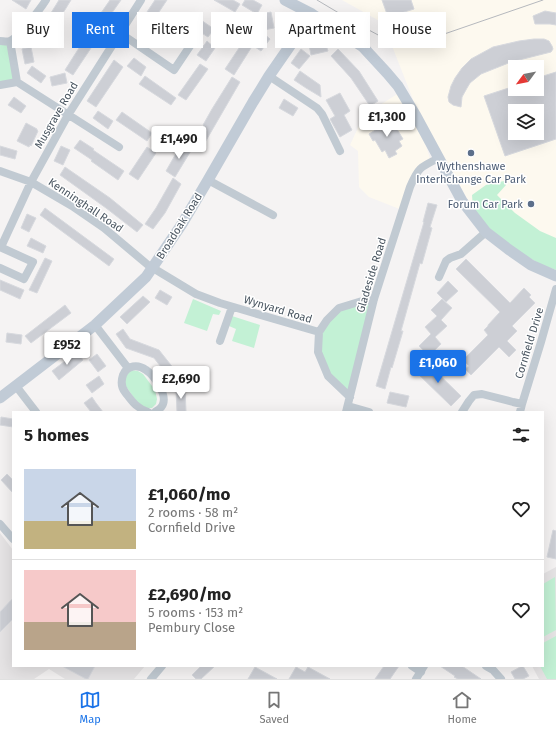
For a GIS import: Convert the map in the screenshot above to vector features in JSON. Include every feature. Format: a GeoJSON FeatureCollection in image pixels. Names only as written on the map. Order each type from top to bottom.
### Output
{"type":"FeatureCollection","features":[{"type":"Feature","properties":{"kind":"street"},"geometry":{"type":"LineString","coordinates":[[0,41],[10,41],[20,33],[46,0]]}},
{"type":"Feature","properties":{"kind":"street","name":"Musgrave Road"},"geometry":{"type":"LineString","coordinates":[[129,19],[141,0]]}},
{"type":"Feature","properties":{"kind":"street"},"geometry":{"type":"LineString","coordinates":[[286,0],[308,12]]}},
{"type":"Feature","properties":{"kind":"street"},"geometry":{"type":"LineString","coordinates":[[10,41],[17,82]]}},
{"type":"Feature","properties":{"kind":"street","name":"Musgrave Road"},"geometry":{"type":"LineString","coordinates":[[0,247],[31,182],[68,115],[110,48]]}},
{"type":"Feature","properties":{"kind":"street"},"geometry":{"type":"LineString","coordinates":[[142,48],[174,70],[189,48]]}},
{"type":"Feature","properties":{"kind":"street","name":"Broadoak Road"},"geometry":{"type":"LineString","coordinates":[[0,398],[94,325],[146,277],[182,224],[253,102],[288,48]]}},
{"type":"Feature","properties":{"kind":"street"},"geometry":{"type":"LineString","coordinates":[[363,48],[398,86],[462,201],[486,232],[531,264],[556,276]]}},
{"type":"Feature","properties":{"kind":"street"},"geometry":{"type":"LineString","coordinates":[[269,76],[317,108],[322,114],[340,151]]}},
{"type":"Feature","properties":{"kind":"street"},"geometry":{"type":"LineString","coordinates":[[0,85],[17,82],[119,147]]}},
{"type":"Feature","properties":{"kind":"street","name":"Gladeside Road"},"geometry":{"type":"LineString","coordinates":[[347,409],[374,299],[410,187],[415,174],[422,166],[439,158]]}},
{"type":"Feature","properties":{"kind":"street","name":"Kenninghall Road"},"geometry":{"type":"LineString","coordinates":[[0,172],[31,182],[72,206],[104,228],[153,268]]}},
{"type":"Feature","properties":{"kind":"street"},"geometry":{"type":"LineString","coordinates":[[208,180],[273,215]]}},
{"type":"Feature","properties":{"kind":"street"},"geometry":{"type":"LineString","coordinates":[[438,277],[446,261],[462,254],[486,232]]}},
{"type":"Feature","properties":{"kind":"street"},"geometry":{"type":"LineString","coordinates":[[0,247],[33,262],[24,279],[0,268]]}},
{"type":"Feature","properties":{"kind":"street","name":"Wynyard Road"},"geometry":{"type":"LineString","coordinates":[[153,268],[196,294],[232,307],[318,332]]}},
{"type":"Feature","properties":{"kind":"street","name":"Cornfield Drive"},"geometry":{"type":"LineString","coordinates":[[520,411],[542,342],[556,290]]}},
{"type":"Feature","properties":{"kind":"street","name":"Wynyard Road"},"geometry":{"type":"LineString","coordinates":[[350,397],[328,376],[318,352],[318,332],[339,308],[374,299]]}},
{"type":"Feature","properties":{"kind":"street","name":"Wynyard Road"},"geometry":{"type":"LineString","coordinates":[[220,341],[232,307]]}},
{"type":"Feature","properties":{"kind":"street"},"geometry":{"type":"LineString","coordinates":[[94,325],[128,368]]}},
{"type":"Feature","properties":{"kind":"street"},"geometry":{"type":"LineString","coordinates":[[144,411],[140,410],[136,406],[122,385],[122,377],[124,372],[128,368],[134,366],[146,370],[164,394],[163,406],[156,411]]}},
{"type":"Feature","properties":{"kind":"street"},"geometry":{"type":"LineString","coordinates":[[16,386],[35,411]]}},
{"type":"Feature","properties":{"kind":"street"},"geometry":{"type":"LineString","coordinates":[[463,411],[468,401],[474,395],[482,394],[522,404]]}},
{"type":"Feature","properties":{"kind":"street"},"geometry":{"type":"LineString","coordinates":[[347,409],[362,411]]}},
{"type":"Feature","properties":{"kind":"street"},"geometry":{"type":"LineString","coordinates":[[0,524],[12,538]]}},
{"type":"Feature","properties":{"kind":"street"},"geometry":{"type":"LineString","coordinates":[[151,679],[161,667]]}},
{"type":"Feature","properties":{"kind":"street"},"geometry":{"type":"LineString","coordinates":[[488,667],[493,670],[501,679]]}},
{"type":"Feature","properties":{"kind":"street"},"geometry":{"type":"LineString","coordinates":[[416,679],[422,669]]}},
{"type":"Feature","properties":{"kind":"shaded area"},"geometry":{"type":"Polygon","coordinates":[[[342,0],[556,0],[556,270],[473,209],[416,107],[393,48],[446,48],[446,12],[378,12],[378,20],[370,16],[370,12],[363,12],[342,0]]]}},
{"type":"Feature","properties":{"kind":"shaded area"},"geometry":{"type":"Polygon","coordinates":[[[399,93],[426,146],[431,162],[422,166],[402,210],[369,197],[359,187],[358,151],[350,145],[364,115],[399,93]]]}},
{"type":"Feature","properties":{"kind":"shaded area"},"geometry":{"type":"Polygon","coordinates":[[[0,533],[12,549],[12,667],[144,667],[134,679],[65,679],[49,669],[34,679],[0,679],[0,533]]]}},
{"type":"Feature","properties":{"kind":"shaded area"},"geometry":{"type":"Polygon","coordinates":[[[556,567],[556,679],[539,679],[533,667],[544,667],[544,573],[556,567]]]}},
{"type":"Feature","properties":{"kind":"green space"},"geometry":{"type":"Polygon","coordinates":[[[0,41],[10,41],[17,82],[0,85],[0,41]]]}},
{"type":"Feature","properties":{"kind":"green space"},"geometry":{"type":"Polygon","coordinates":[[[504,181],[506,185],[497,195],[515,213],[540,231],[556,238],[556,270],[542,265],[519,252],[490,229],[473,209],[472,195],[486,185],[504,181]]]}},
{"type":"Feature","properties":{"kind":"green space"},"geometry":{"type":"Polygon","coordinates":[[[193,299],[221,311],[219,315],[213,314],[207,331],[184,323],[193,299]]]}},
{"type":"Feature","properties":{"kind":"green space"},"geometry":{"type":"Polygon","coordinates":[[[374,299],[350,397],[323,364],[319,332],[339,308],[374,299]]]}},
{"type":"Feature","properties":{"kind":"green space"},"geometry":{"type":"Polygon","coordinates":[[[232,316],[260,325],[254,348],[232,341],[236,329],[229,326],[232,316]]]}},
{"type":"Feature","properties":{"kind":"green space"},"geometry":{"type":"Polygon","coordinates":[[[131,370],[138,371],[143,374],[155,390],[157,399],[156,404],[152,408],[145,408],[139,405],[125,385],[125,377],[131,370]]]}},
{"type":"Feature","properties":{"kind":"green space"},"geometry":{"type":"Polygon","coordinates":[[[555,577],[556,630],[544,636],[544,583],[555,577]]]}},
{"type":"Feature","properties":{"kind":"green space"},"geometry":{"type":"Polygon","coordinates":[[[556,636],[556,679],[547,679],[541,667],[544,667],[544,642],[556,636]]]}},
{"type":"Feature","properties":{"kind":"building"},"geometry":{"type":"Polygon","coordinates":[[[12,0],[31,0],[26,9],[12,0]]]}},
{"type":"Feature","properties":{"kind":"building"},"geometry":{"type":"Polygon","coordinates":[[[59,0],[71,0],[64,12],[52,12],[59,0]]]}},
{"type":"Feature","properties":{"kind":"building"},"geometry":{"type":"Polygon","coordinates":[[[110,0],[121,0],[113,12],[102,12],[110,0]]]}},
{"type":"Feature","properties":{"kind":"building"},"geometry":{"type":"Polygon","coordinates":[[[155,0],[167,0],[159,12],[147,12],[155,0]]]}},
{"type":"Feature","properties":{"kind":"building"},"geometry":{"type":"Polygon","coordinates":[[[214,0],[233,0],[240,4],[235,12],[214,0]]]}},
{"type":"Feature","properties":{"kind":"building"},"geometry":{"type":"Polygon","coordinates":[[[245,0],[253,0],[262,5],[258,12],[254,12],[242,5],[245,0]]]}},
{"type":"Feature","properties":{"kind":"building"},"geometry":{"type":"Polygon","coordinates":[[[382,0],[411,0],[414,9],[404,12],[386,12],[382,0]]]}},
{"type":"Feature","properties":{"kind":"building"},"geometry":{"type":"Polygon","coordinates":[[[545,11],[556,13],[556,25],[535,24],[533,16],[545,11]]]}},
{"type":"Feature","properties":{"kind":"building"},"geometry":{"type":"Polygon","coordinates":[[[271,12],[274,28],[267,29],[267,13],[271,12]]]}},
{"type":"Feature","properties":{"kind":"building"},"geometry":{"type":"Polygon","coordinates":[[[203,21],[211,27],[211,33],[208,37],[203,34],[203,21]]]}},
{"type":"Feature","properties":{"kind":"building"},"geometry":{"type":"Polygon","coordinates":[[[544,39],[549,41],[553,49],[551,52],[519,60],[508,60],[508,63],[481,74],[470,83],[462,97],[461,107],[453,105],[449,102],[448,97],[455,78],[471,59],[493,47],[519,41],[544,39]]]}},
{"type":"Feature","properties":{"kind":"building"},"geometry":{"type":"Polygon","coordinates":[[[207,41],[211,44],[211,48],[215,48],[206,61],[197,55],[207,41]]]}},
{"type":"Feature","properties":{"kind":"building"},"geometry":{"type":"Polygon","coordinates":[[[31,48],[34,62],[25,64],[22,49],[31,48]]]}},
{"type":"Feature","properties":{"kind":"building"},"geometry":{"type":"Polygon","coordinates":[[[79,48],[91,48],[73,75],[65,70],[79,48]]]}},
{"type":"Feature","properties":{"kind":"building"},"geometry":{"type":"Polygon","coordinates":[[[239,48],[251,48],[234,75],[225,69],[239,48]]]}},
{"type":"Feature","properties":{"kind":"building"},"geometry":{"type":"Polygon","coordinates":[[[256,48],[263,48],[261,51],[256,48]]]}},
{"type":"Feature","properties":{"kind":"building"},"geometry":{"type":"Polygon","coordinates":[[[310,48],[327,48],[328,51],[311,55],[310,48]]]}},
{"type":"Feature","properties":{"kind":"building"},"geometry":{"type":"Polygon","coordinates":[[[301,49],[310,56],[299,69],[291,63],[301,49]]]}},
{"type":"Feature","properties":{"kind":"building"},"geometry":{"type":"Polygon","coordinates":[[[338,49],[359,71],[378,101],[370,106],[351,78],[331,56],[338,49]]]}},
{"type":"Feature","properties":{"kind":"building"},"geometry":{"type":"Polygon","coordinates":[[[134,58],[146,67],[141,76],[127,66],[134,58]]]}},
{"type":"Feature","properties":{"kind":"building"},"geometry":{"type":"Polygon","coordinates":[[[114,60],[123,67],[96,107],[87,101],[114,60]]]}},
{"type":"Feature","properties":{"kind":"building"},"geometry":{"type":"Polygon","coordinates":[[[200,64],[208,69],[186,100],[178,95],[200,64]]]}},
{"type":"Feature","properties":{"kind":"building"},"geometry":{"type":"Polygon","coordinates":[[[32,66],[46,76],[41,83],[27,73],[32,66]]]}},
{"type":"Feature","properties":{"kind":"building"},"geometry":{"type":"Polygon","coordinates":[[[300,71],[320,85],[321,97],[294,80],[300,71]]]}},
{"type":"Feature","properties":{"kind":"building"},"geometry":{"type":"Polygon","coordinates":[[[556,72],[556,139],[505,156],[484,96],[508,88],[508,96],[544,96],[544,76],[556,72]]]}},
{"type":"Feature","properties":{"kind":"building"},"geometry":{"type":"Polygon","coordinates":[[[65,73],[67,83],[52,86],[50,77],[65,73]]]}},
{"type":"Feature","properties":{"kind":"building"},"geometry":{"type":"Polygon","coordinates":[[[145,76],[176,98],[171,105],[139,84],[145,76]]]}},
{"type":"Feature","properties":{"kind":"building"},"geometry":{"type":"Polygon","coordinates":[[[232,77],[240,82],[200,151],[191,145],[232,77]]]}},
{"type":"Feature","properties":{"kind":"building"},"geometry":{"type":"Polygon","coordinates":[[[340,93],[350,111],[344,115],[352,130],[340,137],[330,119],[335,116],[326,100],[340,93]]]}},
{"type":"Feature","properties":{"kind":"building"},"geometry":{"type":"Polygon","coordinates":[[[14,97],[26,106],[21,113],[8,105],[14,97]]]}},
{"type":"Feature","properties":{"kind":"building"},"geometry":{"type":"Polygon","coordinates":[[[284,99],[298,108],[293,116],[279,108],[284,99]]]}},
{"type":"Feature","properties":{"kind":"building"},"geometry":{"type":"Polygon","coordinates":[[[98,111],[113,121],[108,129],[93,118],[98,111]]]}},
{"type":"Feature","properties":{"kind":"building"},"geometry":{"type":"Polygon","coordinates":[[[122,112],[152,133],[147,141],[116,120],[122,112]]]}},
{"type":"Feature","properties":{"kind":"building"},"geometry":{"type":"Polygon","coordinates":[[[388,118],[403,139],[399,141],[402,146],[395,151],[397,154],[389,158],[385,150],[382,152],[375,140],[373,141],[369,134],[382,126],[380,123],[388,118]]]}},
{"type":"Feature","properties":{"kind":"building"},"geometry":{"type":"Polygon","coordinates":[[[26,123],[38,131],[31,146],[30,145],[29,147],[17,141],[26,123]]]}},
{"type":"Feature","properties":{"kind":"building"},"geometry":{"type":"Polygon","coordinates":[[[80,140],[124,171],[118,180],[74,148],[80,140]]]}},
{"type":"Feature","properties":{"kind":"building"},"geometry":{"type":"Polygon","coordinates":[[[183,143],[192,149],[175,177],[166,171],[183,143]]]}},
{"type":"Feature","properties":{"kind":"building"},"geometry":{"type":"Polygon","coordinates":[[[0,146],[17,151],[15,159],[0,155],[0,146]]]}},
{"type":"Feature","properties":{"kind":"building"},"geometry":{"type":"Polygon","coordinates":[[[61,146],[70,150],[63,165],[54,161],[61,146]]]}},
{"type":"Feature","properties":{"kind":"building"},"geometry":{"type":"Polygon","coordinates":[[[147,147],[156,153],[138,180],[129,174],[147,147]]]}},
{"type":"Feature","properties":{"kind":"building"},"geometry":{"type":"Polygon","coordinates":[[[65,167],[110,198],[143,225],[137,232],[60,175],[65,167]]]}},
{"type":"Feature","properties":{"kind":"building"},"geometry":{"type":"Polygon","coordinates":[[[173,178],[181,184],[165,213],[153,229],[145,224],[173,178]]]}},
{"type":"Feature","properties":{"kind":"building"},"geometry":{"type":"Polygon","coordinates":[[[428,203],[437,205],[430,227],[432,228],[422,264],[420,263],[401,331],[403,331],[385,389],[376,386],[424,222],[428,203]]]}},
{"type":"Feature","properties":{"kind":"building"},"geometry":{"type":"Polygon","coordinates":[[[45,208],[114,259],[109,266],[40,215],[45,208]]]}},
{"type":"Feature","properties":{"kind":"building"},"geometry":{"type":"Polygon","coordinates":[[[27,214],[36,218],[29,232],[21,228],[27,214]]]}},
{"type":"Feature","properties":{"kind":"building"},"geometry":{"type":"Polygon","coordinates":[[[31,238],[46,246],[43,253],[27,246],[31,238]]]}},
{"type":"Feature","properties":{"kind":"building"},"geometry":{"type":"Polygon","coordinates":[[[45,258],[52,261],[37,293],[29,290],[45,258]]]}},
{"type":"Feature","properties":{"kind":"building"},"geometry":{"type":"Polygon","coordinates":[[[466,259],[510,303],[524,288],[531,295],[529,297],[535,303],[512,326],[517,331],[507,341],[516,350],[509,357],[499,347],[471,375],[465,369],[469,366],[463,360],[488,335],[484,330],[500,312],[456,269],[466,259]]]}},
{"type":"Feature","properties":{"kind":"building"},"geometry":{"type":"Polygon","coordinates":[[[0,280],[24,290],[20,299],[0,290],[0,280]]]}},
{"type":"Feature","properties":{"kind":"building"},"geometry":{"type":"Polygon","coordinates":[[[448,281],[458,291],[446,302],[437,293],[448,281]]]}},
{"type":"Feature","properties":{"kind":"building"},"geometry":{"type":"Polygon","coordinates":[[[160,290],[172,297],[167,305],[155,298],[160,290]]]}},
{"type":"Feature","properties":{"kind":"building"},"geometry":{"type":"Polygon","coordinates":[[[143,296],[150,302],[127,324],[120,317],[143,296]]]}},
{"type":"Feature","properties":{"kind":"building"},"geometry":{"type":"Polygon","coordinates":[[[442,299],[452,308],[441,320],[447,326],[435,337],[441,344],[429,356],[419,346],[431,334],[425,327],[437,316],[431,310],[442,299]]]}},
{"type":"Feature","properties":{"kind":"building"},"geometry":{"type":"Polygon","coordinates":[[[65,305],[71,313],[31,343],[25,336],[65,305]]]}},
{"type":"Feature","properties":{"kind":"building"},"geometry":{"type":"Polygon","coordinates":[[[123,329],[130,339],[159,350],[182,379],[175,385],[154,358],[126,348],[116,334],[123,329]]]}},
{"type":"Feature","properties":{"kind":"building"},"geometry":{"type":"Polygon","coordinates":[[[7,333],[22,335],[21,344],[6,342],[7,333]]]}},
{"type":"Feature","properties":{"kind":"building"},"geometry":{"type":"Polygon","coordinates":[[[77,352],[83,360],[59,380],[52,371],[77,352]]]}},
{"type":"Feature","properties":{"kind":"building"},"geometry":{"type":"Polygon","coordinates":[[[97,354],[106,366],[98,372],[89,360],[97,354]]]}},
{"type":"Feature","properties":{"kind":"building"},"geometry":{"type":"Polygon","coordinates":[[[425,361],[461,396],[451,406],[415,371],[425,361]]]}},
{"type":"Feature","properties":{"kind":"building"},"geometry":{"type":"Polygon","coordinates":[[[99,376],[104,384],[92,393],[86,385],[99,376]]]}},
{"type":"Feature","properties":{"kind":"building"},"geometry":{"type":"Polygon","coordinates":[[[176,388],[185,388],[186,411],[177,411],[176,388]]]}},
{"type":"Feature","properties":{"kind":"building"},"geometry":{"type":"Polygon","coordinates":[[[390,392],[409,396],[406,407],[387,403],[390,392]]]}},
{"type":"Feature","properties":{"kind":"building"},"geometry":{"type":"Polygon","coordinates":[[[92,397],[102,411],[90,411],[84,403],[92,397]]]}},
{"type":"Feature","properties":{"kind":"building"},"geometry":{"type":"Polygon","coordinates":[[[1,417],[12,419],[12,427],[0,425],[1,417]]]}},
{"type":"Feature","properties":{"kind":"building"},"geometry":{"type":"Polygon","coordinates":[[[7,474],[12,479],[12,492],[1,480],[7,474]]]}},
{"type":"Feature","properties":{"kind":"building"},"geometry":{"type":"Polygon","coordinates":[[[553,530],[556,531],[556,559],[547,557],[553,530]]]}},
{"type":"Feature","properties":{"kind":"building"},"geometry":{"type":"Polygon","coordinates":[[[12,599],[12,620],[0,632],[0,612],[12,599]]]}},
{"type":"Feature","properties":{"kind":"building"},"geometry":{"type":"Polygon","coordinates":[[[64,667],[94,667],[88,679],[64,667]]]}},
{"type":"Feature","properties":{"kind":"building"},"geometry":{"type":"Polygon","coordinates":[[[200,667],[214,667],[201,679],[196,679],[192,675],[200,667]]]}},
{"type":"Feature","properties":{"kind":"building"},"geometry":{"type":"Polygon","coordinates":[[[255,667],[277,679],[248,679],[255,667]]]}},
{"type":"Feature","properties":{"kind":"building"},"geometry":{"type":"Polygon","coordinates":[[[296,667],[305,672],[308,667],[330,679],[289,679],[296,667]]]}},
{"type":"Feature","properties":{"kind":"building"},"geometry":{"type":"Polygon","coordinates":[[[383,667],[398,667],[390,679],[375,679],[383,667]]]}},
{"type":"Feature","properties":{"kind":"building"},"geometry":{"type":"Polygon","coordinates":[[[442,667],[463,667],[481,679],[458,679],[454,677],[455,676],[442,667]]]}},
{"type":"Feature","properties":{"kind":"building"},"geometry":{"type":"Polygon","coordinates":[[[520,667],[524,667],[529,676],[523,679],[515,679],[511,672],[520,667]]]}},
{"type":"Feature","properties":{"kind":"tram line"},"geometry":{"type":"LineString","coordinates":[[317,0],[380,36],[400,42],[412,43],[424,41],[543,0]]}},
{"type":"Feature","properties":{"kind":"place","name":"Wythenshawe Interhchange Car Park"},"geometry":{"type":"Point","coordinates":[471,153]}},
{"type":"Feature","properties":{"kind":"place","name":"Forum Car Park"},"geometry":{"type":"Point","coordinates":[531,204]}}]}
